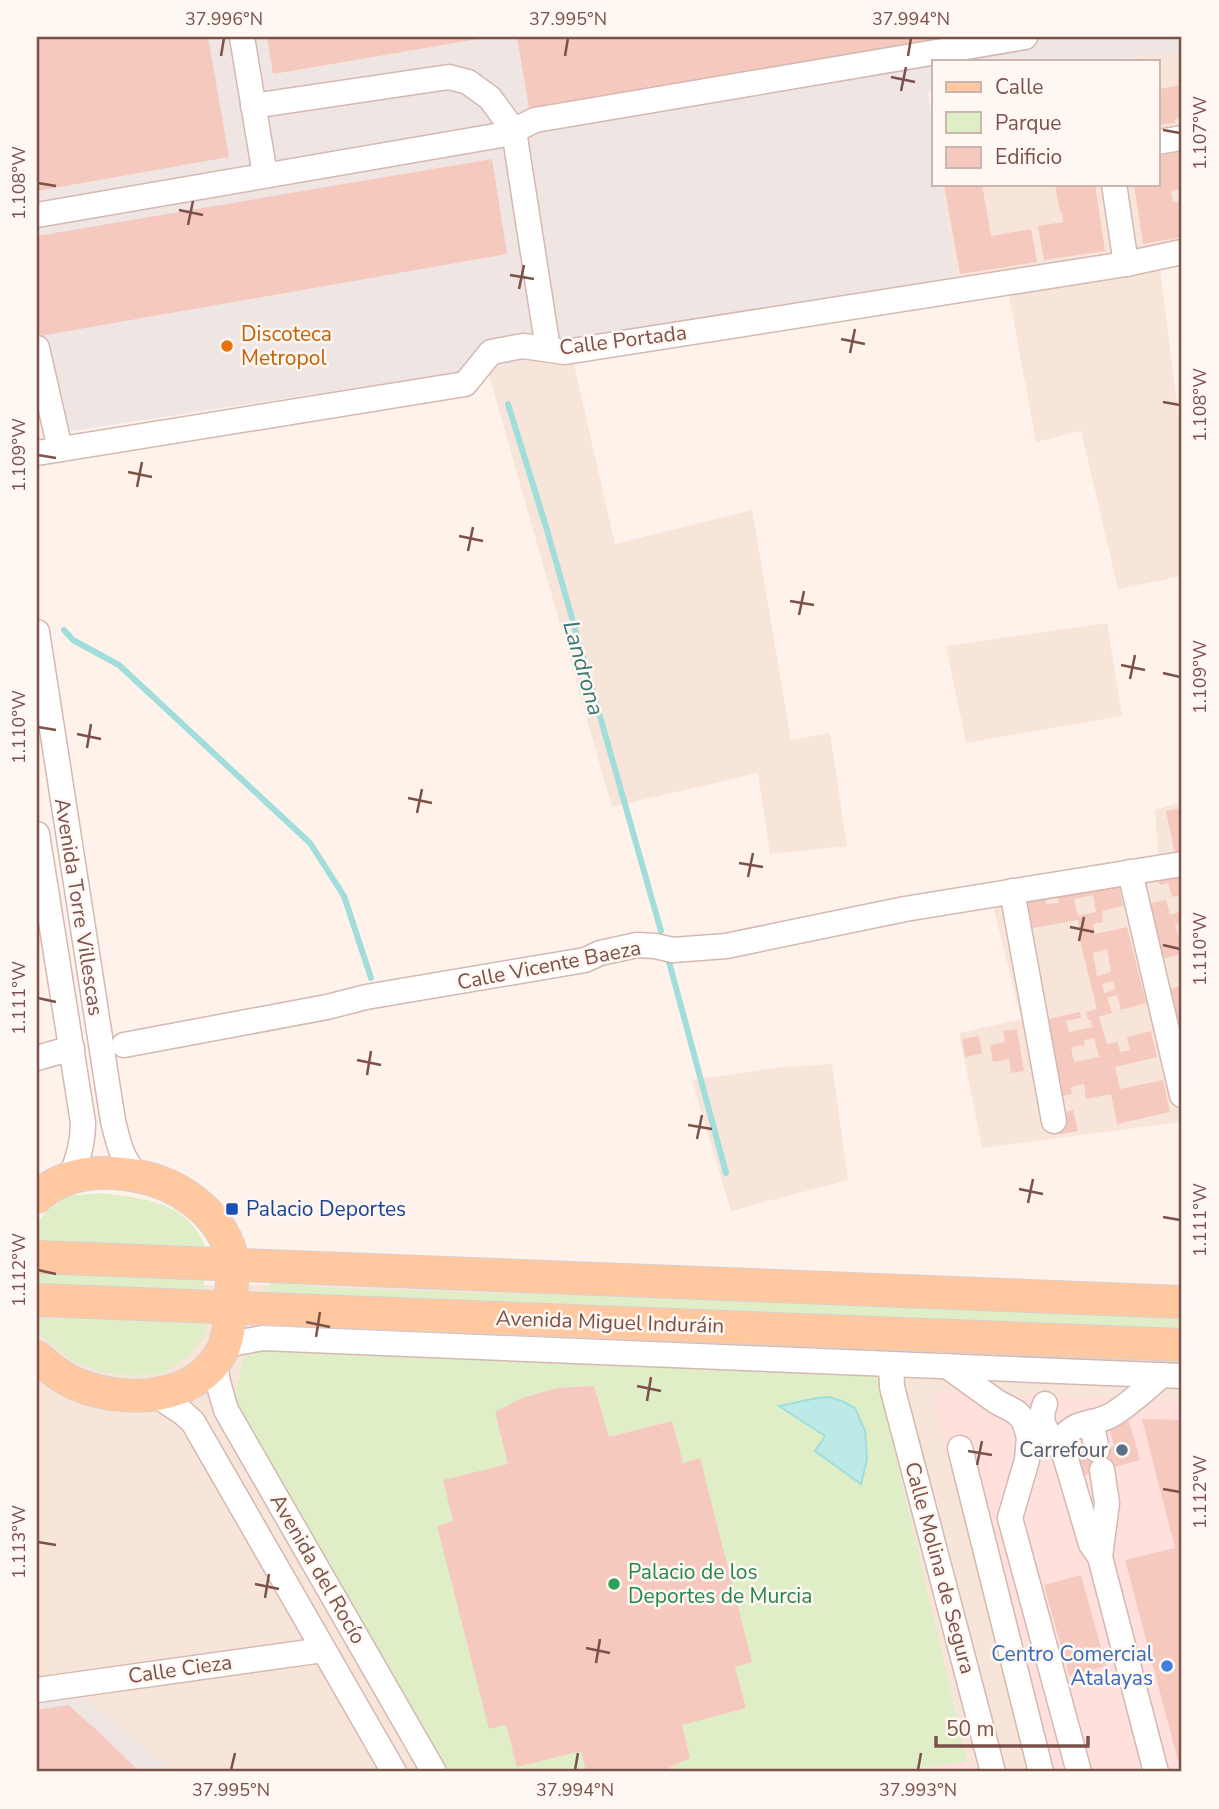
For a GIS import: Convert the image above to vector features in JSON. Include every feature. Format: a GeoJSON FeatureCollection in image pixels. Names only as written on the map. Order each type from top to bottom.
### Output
{"type":"FeatureCollection","features":[{"type":"Feature","properties":{"kind":"main road"},"geometry":{"type":"LineString","coordinates":[[37,1197],[70,1177],[98,1172],[138,1176],[172,1188],[201,1207],[221,1230],[233,1265],[231,1307],[219,1354],[202,1374],[191,1382],[156,1395],[122,1395],[75,1383],[61,1376],[37,1357]]}},
{"type":"Feature","properties":{"kind":"main road","name":"Avenida Miguel Induráin"},"geometry":{"type":"LineString","coordinates":[[37,1257],[1182,1302]]}},
{"type":"Feature","properties":{"kind":"main road","name":"Avenida Miguel Induráin"},"geometry":{"type":"LineString","coordinates":[[37,1300],[1182,1345]]}},
{"type":"Feature","properties":{"kind":"street"},"geometry":{"type":"LineString","coordinates":[[242,37],[265,175]]}},
{"type":"Feature","properties":{"kind":"street"},"geometry":{"type":"LineString","coordinates":[[37,215],[507,134],[535,120],[1025,37]]}},
{"type":"Feature","properties":{"kind":"street"},"geometry":{"type":"LineString","coordinates":[[253,106],[449,77],[468,82],[490,99],[514,131],[548,349]]}},
{"type":"Feature","properties":{"kind":"street"},"geometry":{"type":"LineString","coordinates":[[1160,142],[1182,138]]}},
{"type":"Feature","properties":{"kind":"street"},"geometry":{"type":"LineString","coordinates":[[1114,186],[1126,264]]}},
{"type":"Feature","properties":{"kind":"street","name":"Calle Portada"},"geometry":{"type":"LineString","coordinates":[[48,451],[466,384],[491,352],[523,346],[565,352],[1126,264],[1182,252]]}},
{"type":"Feature","properties":{"kind":"street"},"geometry":{"type":"LineString","coordinates":[[37,348],[48,451]]}},
{"type":"Feature","properties":{"kind":"street","name":"Avenida Torre Villescas"},"geometry":{"type":"LineString","coordinates":[[37,632],[113,1121],[122,1155],[138,1176]]}},
{"type":"Feature","properties":{"kind":"street","name":"Avenida Torre Villescas"},"geometry":{"type":"LineString","coordinates":[[37,834],[83,1122],[80,1151],[70,1177]]}},
{"type":"Feature","properties":{"kind":"street","name":"Calle Vicente Baeza"},"geometry":{"type":"LineString","coordinates":[[124,1045],[366,998],[585,960],[600,953],[637,945],[673,950],[726,946],[905,909],[1182,864]]}},
{"type":"Feature","properties":{"kind":"street"},"geometry":{"type":"LineString","coordinates":[[1130,872],[1182,1095]]}},
{"type":"Feature","properties":{"kind":"street"},"geometry":{"type":"LineString","coordinates":[[1013,891],[1054,1121]]}},
{"type":"Feature","properties":{"kind":"street"},"geometry":{"type":"LineString","coordinates":[[37,1058],[72,1048]]}},
{"type":"Feature","properties":{"kind":"street"},"geometry":{"type":"LineString","coordinates":[[219,1354],[236,1343],[263,1338],[1172,1375]]}},
{"type":"Feature","properties":{"kind":"street","name":"Avenida del Rocío"},"geometry":{"type":"LineString","coordinates":[[219,1354],[218,1382],[226,1410],[433,1772]]}},
{"type":"Feature","properties":{"kind":"street","name":"Calle Molina de Segura"},"geometry":{"type":"LineString","coordinates":[[891,1364],[892,1387],[993,1772]]}},
{"type":"Feature","properties":{"kind":"street"},"geometry":{"type":"LineString","coordinates":[[946,1366],[1016,1412],[1027,1427],[1027,1460],[1010,1518],[1079,1772]]}},
{"type":"Feature","properties":{"kind":"street"},"geometry":{"type":"LineString","coordinates":[[1058,1444],[1067,1431],[1112,1415],[1172,1375]]}},
{"type":"Feature","properties":{"kind":"street","name":"Avenida del Rocío"},"geometry":{"type":"LineString","coordinates":[[156,1395],[193,1422],[394,1772]]}},
{"type":"Feature","properties":{"kind":"street"},"geometry":{"type":"LineString","coordinates":[[1045,1404],[1042,1412],[1043,1425],[1065,1456],[1091,1544],[1100,1557],[1156,1772]]}},
{"type":"Feature","properties":{"kind":"street"},"geometry":{"type":"LineString","coordinates":[[1091,1422],[1107,1503],[1100,1557]]}},
{"type":"Feature","properties":{"kind":"street"},"geometry":{"type":"LineString","coordinates":[[960,1448],[1041,1772]]}},
{"type":"Feature","properties":{"kind":"street"},"geometry":{"type":"LineString","coordinates":[[323,1650],[321,1635],[330,1625],[338,1623],[353,1630]]}},
{"type":"Feature","properties":{"kind":"street","name":"Calle Cieza"},"geometry":{"type":"LineString","coordinates":[[37,1690],[323,1650]]}},
{"type":"Feature","properties":{"kind":"street"},"geometry":{"type":"LineString","coordinates":[[1059,1745],[1065,1772]]}},
{"type":"Feature","properties":{"kind":"shaded area"},"geometry":{"type":"Polygon","coordinates":[[[37,37],[1182,37],[1182,49],[1118,60],[932,60],[932,92],[928,93],[932,116],[932,186],[942,186],[959,296],[45,435],[37,396],[37,37]]]}},
{"type":"Feature","properties":{"kind":"shaded area"},"geometry":{"type":"Polygon","coordinates":[[[1182,49],[1182,264],[1160,268],[1182,444],[1182,576],[1118,589],[1081,431],[1036,442],[1008,290],[959,296],[942,186],[1160,186],[1160,60],[1118,60],[1182,49]]]}},
{"type":"Feature","properties":{"kind":"shaded area"},"geometry":{"type":"Polygon","coordinates":[[[571,351],[615,544],[752,510],[791,740],[830,733],[847,846],[770,854],[758,773],[612,807],[487,368],[571,351]]]}},
{"type":"Feature","properties":{"kind":"shaded area"},"geometry":{"type":"Polygon","coordinates":[[[1107,623],[1122,716],[966,743],[946,646],[1107,623]]]}},
{"type":"Feature","properties":{"kind":"shaded area"},"geometry":{"type":"Polygon","coordinates":[[[1182,802],[1182,1122],[982,1148],[959,1033],[1021,1019],[988,886],[1158,855],[1155,810],[1182,802]]]}},
{"type":"Feature","properties":{"kind":"shaded area"},"geometry":{"type":"Polygon","coordinates":[[[832,1064],[848,1180],[731,1211],[692,1080],[783,1067],[832,1064]]]}},
{"type":"Feature","properties":{"kind":"shaded area"},"geometry":{"type":"Polygon","coordinates":[[[296,1284],[1182,1291],[1182,1772],[37,1772],[37,1287],[296,1284]]]}},
{"type":"Feature","properties":{"kind":"shaded area"},"geometry":{"type":"Polygon","coordinates":[[[938,1392],[1182,1401],[1182,1772],[1028,1772],[932,1394],[938,1392]]]}},
{"type":"Feature","properties":{"kind":"shaded area"},"geometry":{"type":"Polygon","coordinates":[[[56,1676],[175,1772],[37,1772],[37,1678],[56,1676]]]}},
{"type":"Feature","properties":{"kind":"shaded area"},"geometry":{"type":"Polygon","coordinates":[[[967,1761],[970,1772],[899,1772],[967,1761]]]}},
{"type":"Feature","properties":{"kind":"green space"},"geometry":{"type":"Polygon","coordinates":[[[99,1193],[146,1200],[174,1210],[197,1231],[205,1246],[37,1243],[37,1222],[47,1211],[68,1196],[99,1193]]]}},
{"type":"Feature","properties":{"kind":"green space"},"geometry":{"type":"Polygon","coordinates":[[[38,1272],[204,1279],[205,1291],[38,1284],[38,1272]]]}},
{"type":"Feature","properties":{"kind":"green space"},"geometry":{"type":"Polygon","coordinates":[[[270,1282],[331,1288],[1182,1317],[1182,1332],[268,1296],[270,1282]]]}},
{"type":"Feature","properties":{"kind":"green space"},"geometry":{"type":"Polygon","coordinates":[[[37,1318],[207,1323],[204,1337],[189,1356],[162,1374],[130,1375],[100,1372],[73,1361],[40,1335],[37,1318]]]}},
{"type":"Feature","properties":{"kind":"green space"},"geometry":{"type":"Polygon","coordinates":[[[256,1347],[854,1371],[877,1377],[967,1761],[899,1772],[660,1772],[690,1758],[682,1725],[746,1708],[735,1667],[699,1458],[683,1463],[671,1421],[609,1437],[594,1386],[557,1388],[522,1398],[495,1412],[508,1464],[444,1480],[453,1521],[437,1526],[489,1728],[506,1725],[517,1767],[581,1751],[586,1772],[448,1772],[234,1401],[244,1358],[256,1347]]]}},
{"type":"Feature","properties":{"kind":"water"},"geometry":{"type":"Polygon","coordinates":[[[829,1397],[855,1408],[865,1431],[867,1460],[861,1484],[815,1451],[825,1436],[779,1406],[829,1397]]]}},
{"type":"Feature","properties":{"kind":"building"},"geometry":{"type":"Polygon","coordinates":[[[37,37],[208,37],[229,157],[37,191],[37,37]]]}},
{"type":"Feature","properties":{"kind":"building"},"geometry":{"type":"Polygon","coordinates":[[[267,37],[484,37],[484,38],[273,74],[267,37]]]}},
{"type":"Feature","properties":{"kind":"building"},"geometry":{"type":"Polygon","coordinates":[[[517,37],[949,37],[949,38],[529,108],[517,37]]]}},
{"type":"Feature","properties":{"kind":"building"},"geometry":{"type":"Polygon","coordinates":[[[1182,85],[1182,117],[1175,119],[1175,123],[1160,125],[1160,89],[1182,85]]]}},
{"type":"Feature","properties":{"kind":"building"},"geometry":{"type":"Polygon","coordinates":[[[1182,152],[1182,189],[1171,191],[1173,202],[1182,201],[1182,237],[1143,244],[1134,186],[1160,186],[1160,156],[1182,152]]]}},
{"type":"Feature","properties":{"kind":"building"},"geometry":{"type":"Polygon","coordinates":[[[492,159],[507,254],[40,336],[37,319],[37,236],[492,159]]]}},
{"type":"Feature","properties":{"kind":"building"},"geometry":{"type":"Polygon","coordinates":[[[944,186],[982,186],[991,236],[1031,229],[1037,262],[960,274],[944,186]]]}},
{"type":"Feature","properties":{"kind":"building"},"geometry":{"type":"Polygon","coordinates":[[[1055,186],[1095,186],[1105,251],[1044,260],[1038,226],[1063,222],[1062,212],[1060,213],[1055,186]]]}},
{"type":"Feature","properties":{"kind":"building"},"geometry":{"type":"Polygon","coordinates":[[[1182,808],[1182,854],[1175,855],[1166,811],[1182,808]]]}},
{"type":"Feature","properties":{"kind":"building"},"geometry":{"type":"Polygon","coordinates":[[[1182,871],[1182,895],[1172,897],[1168,883],[1160,885],[1156,876],[1182,871]]]}},
{"type":"Feature","properties":{"kind":"building"},"geometry":{"type":"Polygon","coordinates":[[[1118,880],[1123,906],[1102,911],[1103,922],[1093,924],[1095,934],[1127,927],[1146,1003],[1121,1010],[1117,995],[1107,998],[1112,1013],[1099,1017],[1107,1044],[1118,1042],[1120,1052],[1130,1050],[1127,1037],[1151,1031],[1157,1057],[1115,1067],[1120,1089],[1163,1080],[1170,1112],[1117,1124],[1111,1094],[1086,1099],[1084,1084],[1071,1087],[1072,1094],[1053,1098],[1039,1021],[1080,1012],[1081,1018],[1066,1021],[1069,1032],[1092,1027],[1086,1012],[1097,1009],[1081,945],[1078,920],[1021,930],[1017,902],[1045,896],[1046,904],[1059,903],[1057,889],[1118,880]],[[1093,895],[1074,899],[1078,916],[1096,912],[1093,895]],[[1107,949],[1093,953],[1097,976],[1111,972],[1107,949]],[[1113,981],[1102,984],[1104,993],[1115,990],[1113,981]],[[1094,1038],[1084,1040],[1085,1045],[1071,1047],[1074,1062],[1099,1057],[1094,1038]]]}},
{"type":"Feature","properties":{"kind":"building"},"geometry":{"type":"Polygon","coordinates":[[[1166,900],[1170,915],[1182,911],[1182,923],[1175,924],[1182,954],[1154,961],[1141,905],[1166,900]]]}},
{"type":"Feature","properties":{"kind":"building"},"geometry":{"type":"Polygon","coordinates":[[[1182,986],[1182,1080],[1161,991],[1182,986]]]}},
{"type":"Feature","properties":{"kind":"building"},"geometry":{"type":"Polygon","coordinates":[[[1017,1029],[1024,1071],[1011,1073],[1009,1059],[993,1062],[990,1045],[1005,1042],[1003,1031],[1017,1029]]]}},
{"type":"Feature","properties":{"kind":"building"},"geometry":{"type":"Polygon","coordinates":[[[979,1036],[982,1054],[965,1057],[962,1039],[979,1036]]]}},
{"type":"Feature","properties":{"kind":"building"},"geometry":{"type":"Polygon","coordinates":[[[1073,1110],[1078,1131],[1060,1134],[1057,1117],[1067,1115],[1066,1112],[1073,1110]]]}},
{"type":"Feature","properties":{"kind":"building"},"geometry":{"type":"Polygon","coordinates":[[[594,1386],[609,1437],[672,1421],[683,1463],[700,1458],[752,1662],[735,1667],[746,1708],[682,1725],[690,1758],[660,1772],[586,1772],[581,1751],[517,1767],[506,1725],[489,1729],[437,1526],[453,1521],[443,1480],[508,1464],[495,1412],[522,1398],[557,1388],[594,1386]]]}},
{"type":"Feature","properties":{"kind":"building","name":"Centro Comercial Atalayas"},"geometry":{"type":"Polygon","coordinates":[[[1142,1419],[1182,1420],[1182,1772],[1125,1560],[1175,1548],[1142,1419]]]}},
{"type":"Feature","properties":{"kind":"building"},"geometry":{"type":"Polygon","coordinates":[[[1129,1421],[1140,1460],[1081,1476],[1076,1456],[1114,1446],[1109,1426],[1129,1421]]]}},
{"type":"Feature","properties":{"kind":"building"},"geometry":{"type":"Polygon","coordinates":[[[1081,1575],[1106,1666],[1069,1676],[1044,1585],[1081,1575]]]}},
{"type":"Feature","properties":{"kind":"building"},"geometry":{"type":"Polygon","coordinates":[[[68,1705],[140,1772],[37,1772],[37,1710],[68,1705]]]}},
{"type":"Feature","properties":{"kind":"waterway","name":"Landrona"},"geometry":{"type":"LineString","coordinates":[[508,404],[547,530],[661,931]]}},
{"type":"Feature","properties":{"kind":"waterway","name":"Landrona"},"geometry":{"type":"LineString","coordinates":[[64,630],[73,640],[119,665],[310,843],[344,896],[371,978]]}},
{"type":"Feature","properties":{"kind":"waterway","name":"Landrona"},"geometry":{"type":"LineString","coordinates":[[666,957],[726,1173]]}},
{"type":"Feature","properties":{"kind":"place","name":"Discoteca Metropol"},"geometry":{"type":"Point","coordinates":[227,346]}},
{"type":"Feature","properties":{"kind":"place","name":"Palacio Deportes"},"geometry":{"type":"Point","coordinates":[232,1209]}},
{"type":"Feature","properties":{"kind":"place","name":"Carrefour"},"geometry":{"type":"Point","coordinates":[1122,1450]}},
{"type":"Feature","properties":{"kind":"place","name":"Palacio de los Deportes de Murcia"},"geometry":{"type":"Point","coordinates":[614,1584]}},
{"type":"Feature","properties":{"kind":"place","name":"Centro Comercial Atalayas"},"geometry":{"type":"Point","coordinates":[1167,1666]}}]}
